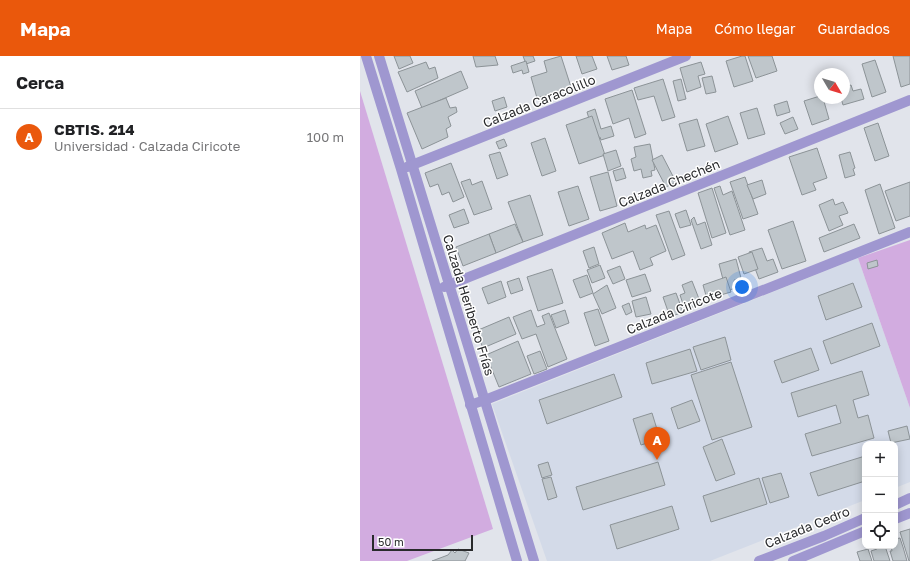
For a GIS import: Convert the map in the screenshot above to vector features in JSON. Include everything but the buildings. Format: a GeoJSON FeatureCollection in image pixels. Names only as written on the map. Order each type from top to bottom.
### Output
{"type":"FeatureCollection","features":[{"type":"Feature","properties":{"kind":"street","name":"Calzada Heriberto Frías"},"geometry":{"type":"LineString","coordinates":[[366,56],[517,561]]}},
{"type":"Feature","properties":{"kind":"street","name":"Calzada Heriberto Frías"},"geometry":{"type":"LineString","coordinates":[[379,56],[486,400],[534,561]]}},
{"type":"Feature","properties":{"kind":"street","name":"Calzada Caracolillo"},"geometry":{"type":"LineString","coordinates":[[401,169],[686,56]]}},
{"type":"Feature","properties":{"kind":"street","name":"Calzada Chechén"},"geometry":{"type":"LineString","coordinates":[[437,290],[910,100]]}},
{"type":"Feature","properties":{"kind":"street","name":"Calzada Ciricote"},"geometry":{"type":"LineString","coordinates":[[470,405],[486,400],[910,232]]}},
{"type":"Feature","properties":{"kind":"street"},"geometry":{"type":"LineString","coordinates":[[898,504],[910,498]]}},
{"type":"Feature","properties":{"kind":"street"},"geometry":{"type":"LineString","coordinates":[[898,518],[910,513]]}},
{"type":"Feature","properties":{"kind":"street","name":"Calzada Cedro"},"geometry":{"type":"LineString","coordinates":[[759,561],[824,536],[862,519]]}},
{"type":"Feature","properties":{"kind":"street","name":"Calzada Cedro"},"geometry":{"type":"LineString","coordinates":[[793,561],[862,532]]}},
{"type":"Feature","properties":{"kind":"shaded area"},"geometry":{"type":"Polygon","coordinates":[[[360,91],[493,529],[407,561],[360,561],[360,91]]]}},
{"type":"Feature","properties":{"kind":"shaded area"},"geometry":{"type":"Polygon","coordinates":[[[910,240],[910,408],[858,258],[910,240]]]}},
{"type":"Feature","properties":{"kind":"shaded area"},"geometry":{"type":"Polygon","coordinates":[[[858,258],[910,408],[910,482],[898,487],[898,441],[862,441],[862,501],[710,561],[547,561],[492,404],[858,258]]]}},
{"type":"Feature","properties":{"kind":"place","name":"CBTIS. 214"},"geometry":{"type":"Point","coordinates":[657,460]}}]}
